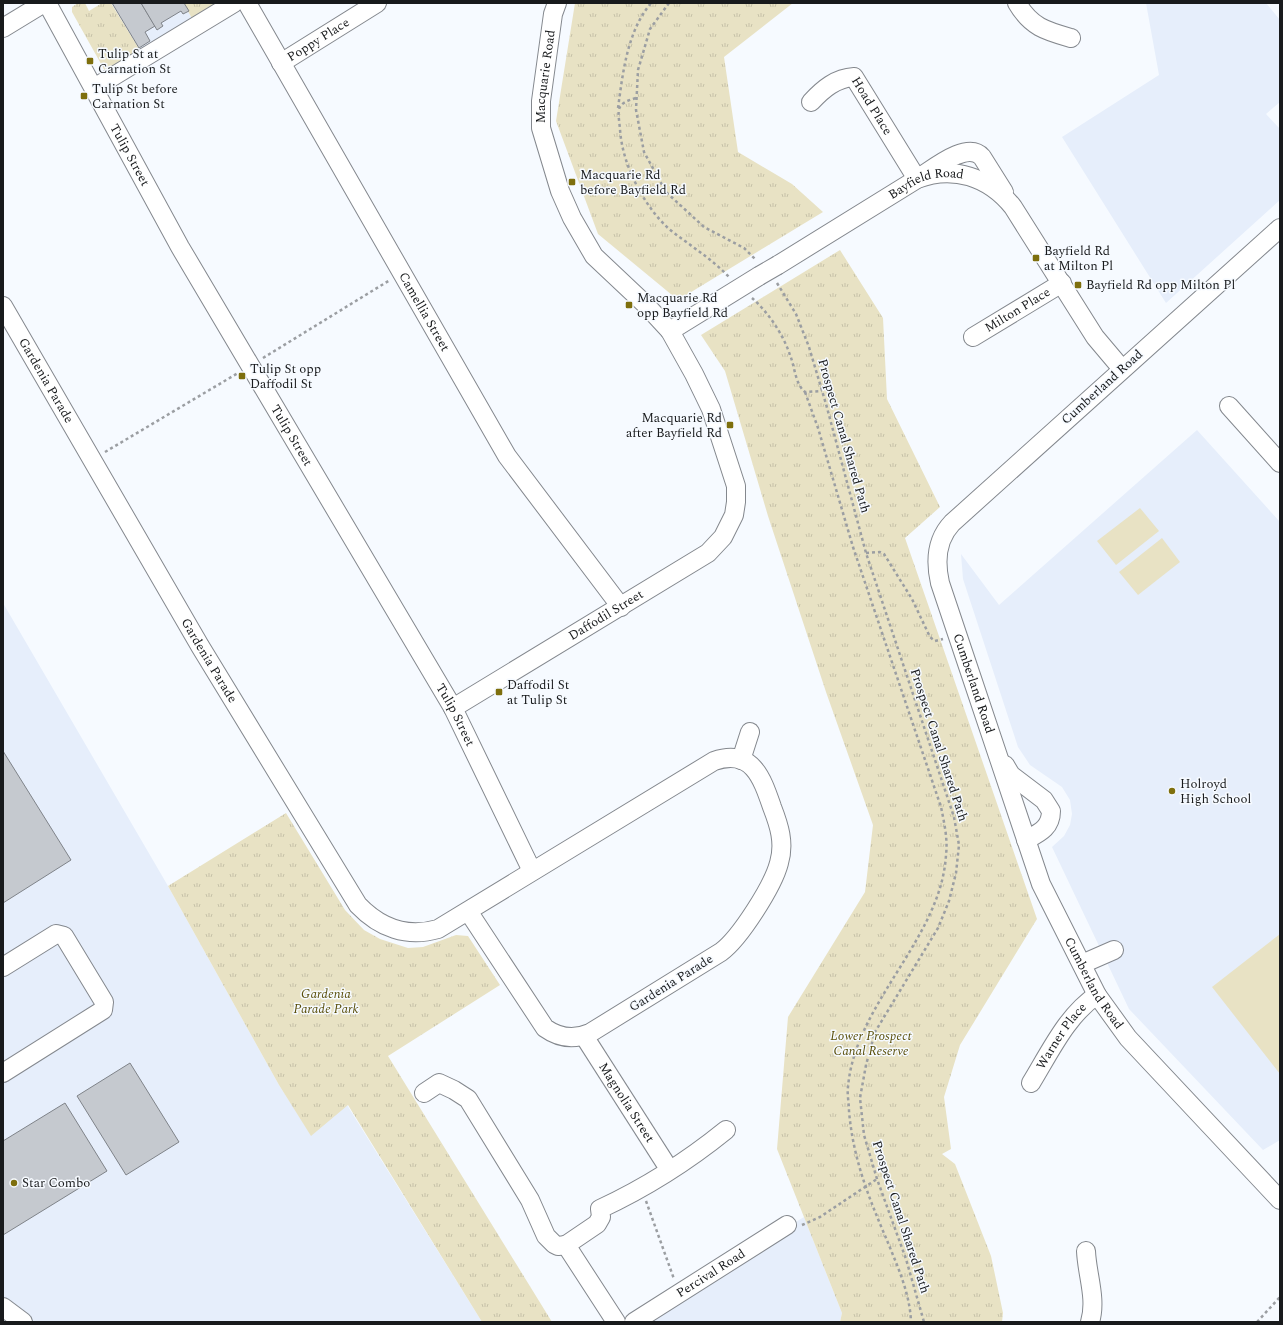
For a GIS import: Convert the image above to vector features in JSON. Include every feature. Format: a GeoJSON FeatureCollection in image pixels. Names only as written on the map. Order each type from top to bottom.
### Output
{"type":"FeatureCollection","features":[{"type":"Feature","properties":{"kind":"street"},"geometry":{"type":"LineString","coordinates":[[3,28],[46,3]]}},
{"type":"Feature","properties":{"kind":"street","name":"Tulip Street"},"geometry":{"type":"LineString","coordinates":[[46,3],[180,247],[452,708],[532,871]]}},
{"type":"Feature","properties":{"kind":"street"},"geometry":{"type":"LineString","coordinates":[[94,88],[234,3]]}},
{"type":"Feature","properties":{"kind":"street","name":"Camellia Street"},"geometry":{"type":"LineString","coordinates":[[247,3],[507,456],[621,607]]}},
{"type":"Feature","properties":{"kind":"street","name":"Poppy Place"},"geometry":{"type":"LineString","coordinates":[[281,63],[377,3]]}},
{"type":"Feature","properties":{"kind":"street","name":"Macquarie Road"},"geometry":{"type":"LineString","coordinates":[[556,3],[553,14],[541,101],[540,128],[560,191],[572,218],[594,256],[646,305],[670,331],[694,374],[715,418],[736,486],[736,502]]}},
{"type":"Feature","properties":{"kind":"street"},"geometry":{"type":"LineString","coordinates":[[1017,3],[1031,21],[1038,26],[1071,38]]}},
{"type":"Feature","properties":{"kind":"street","name":"Hoad Place"},"geometry":{"type":"LineString","coordinates":[[811,102],[827,87],[840,79],[854,77],[917,179]]}},
{"type":"Feature","properties":{"kind":"street"},"geometry":{"type":"LineString","coordinates":[[917,179],[963,152],[975,151],[982,157],[1013,207]]}},
{"type":"Feature","properties":{"kind":"street","name":"Bayfield Road"},"geometry":{"type":"LineString","coordinates":[[670,331],[740,288],[757,268],[778,265],[917,179],[938,173],[960,174],[969,176],[998,190],[1013,207],[1099,342],[1122,369]]}},
{"type":"Feature","properties":{"kind":"street","name":"Cumberland Road"},"geometry":{"type":"LineString","coordinates":[[1280,228],[960,514],[945,531],[938,550],[938,570],[958,635],[1044,891],[1098,995],[1128,1038],[1280,1200]]}},
{"type":"Feature","properties":{"kind":"street","name":"Milton Place"},"geometry":{"type":"LineString","coordinates":[[973,338],[1062,283]]}},
{"type":"Feature","properties":{"kind":"street","name":"Gardenia Parade"},"geometry":{"type":"LineString","coordinates":[[3,306],[200,646],[358,905],[367,914],[384,925],[401,931],[410,932],[438,929],[714,761],[729,758],[741,760],[754,767],[763,779],[779,824],[782,841],[781,856],[772,881],[737,937],[726,948],[596,1030],[584,1036],[558,1036],[551,1033],[540,1024],[468,912]]}},
{"type":"Feature","properties":{"kind":"street"},"geometry":{"type":"LineString","coordinates":[[1229,406],[1280,463]]}},
{"type":"Feature","properties":{"kind":"street","name":"Daffodil Street"},"geometry":{"type":"LineString","coordinates":[[452,708],[621,607],[714,548],[727,530],[734,515],[736,502]]}},
{"type":"Feature","properties":{"kind":"street"},"geometry":{"type":"LineString","coordinates":[[741,760],[750,732]]}},
{"type":"Feature","properties":{"kind":"street"},"geometry":{"type":"LineString","coordinates":[[999,756],[1011,775],[1044,800],[1051,811],[1048,825],[1042,831],[1026,840]]}},
{"type":"Feature","properties":{"kind":"street"},"geometry":{"type":"LineString","coordinates":[[3,967],[56,934],[60,934],[64,936],[104,1002],[103,1010],[3,1073]]}},
{"type":"Feature","properties":{"kind":"street"},"geometry":{"type":"LineString","coordinates":[[1082,964],[1114,950]]}},
{"type":"Feature","properties":{"kind":"street","name":"Warner Place"},"geometry":{"type":"LineString","coordinates":[[1031,1083],[1074,1016],[1086,1002],[1098,995]]}},
{"type":"Feature","properties":{"kind":"street","name":"Magnolia Street"},"geometry":{"type":"LineString","coordinates":[[584,1036],[669,1169]]}},
{"type":"Feature","properties":{"kind":"street"},"geometry":{"type":"LineString","coordinates":[[424,1093],[439,1083],[468,1099],[530,1200],[546,1236],[558,1246],[566,1244],[597,1224],[601,1217],[600,1209],[623,1199],[641,1188],[710,1143],[726,1130]]}},
{"type":"Feature","properties":{"kind":"street","name":"Percival Road"},"geometry":{"type":"LineString","coordinates":[[634,1322],[787,1225]]}},
{"type":"Feature","properties":{"kind":"street"},"geometry":{"type":"LineString","coordinates":[[566,1244],[616,1322]]}},
{"type":"Feature","properties":{"kind":"street"},"geometry":{"type":"LineString","coordinates":[[1086,1251],[1087,1270],[1093,1299],[1090,1322]]}},
{"type":"Feature","properties":{"kind":"street"},"geometry":{"type":"LineString","coordinates":[[3,1307],[23,1322]]}},
{"type":"Feature","properties":{"kind":"path"},"geometry":{"type":"LineString","coordinates":[[651,3],[631,39],[622,77],[618,109],[620,140],[627,166],[644,198],[668,228],[720,267],[766,313],[780,334],[790,354],[800,388],[805,392],[818,428],[854,547],[941,807],[946,834],[946,855],[940,885],[930,915],[871,1018],[854,1057],[848,1087],[853,1147],[864,1186],[900,1271],[910,1308],[911,1322]]}},
{"type":"Feature","properties":{"kind":"path"},"geometry":{"type":"LineString","coordinates":[[669,3],[650,29],[638,70],[636,110],[644,152],[666,192],[704,227],[744,248],[757,268]]}},
{"type":"Feature","properties":{"kind":"path"},"geometry":{"type":"LineString","coordinates":[[618,109],[623,102],[636,98]]}},
{"type":"Feature","properties":{"kind":"path","name":"Prospect Canal Shared Path"},"geometry":{"type":"LineString","coordinates":[[777,283],[796,314],[822,391],[866,553],[954,817],[959,845],[952,887],[938,928],[875,1032],[866,1064],[860,1098],[864,1135],[877,1179],[906,1259],[924,1322]]}},
{"type":"Feature","properties":{"kind":"path"},"geometry":{"type":"LineString","coordinates":[[805,392],[822,391]]}},
{"type":"Feature","properties":{"kind":"path"},"geometry":{"type":"LineString","coordinates":[[866,553],[880,552],[884,554],[912,599],[930,637],[935,641],[958,635]]}},
{"type":"Feature","properties":{"kind":"path"},"geometry":{"type":"LineString","coordinates":[[787,1225],[802,1225],[820,1217],[864,1186],[877,1179]]}},
{"type":"Feature","properties":{"kind":"path"},"geometry":{"type":"LineString","coordinates":[[641,1188],[679,1293]]}},
{"type":"Feature","properties":{"kind":"path"},"geometry":{"type":"LineString","coordinates":[[1257,1322],[1280,1298]]}},
{"type":"Feature","properties":{"kind":"shaded area"},"geometry":{"type":"Polygon","coordinates":[[[111,3],[183,3],[193,20],[141,52],[111,3]]]}},
{"type":"Feature","properties":{"kind":"shaded area"},"geometry":{"type":"Polygon","coordinates":[[[1146,3],[1266,3],[1280,20],[1280,102],[1266,114],[1280,129],[1280,200],[1166,303],[1062,137],[1159,75],[1146,3]]]}},
{"type":"Feature","properties":{"kind":"shaded area","name":"Holroyd High School"},"geometry":{"type":"Polygon","coordinates":[[[1197,430],[1280,522],[1280,1140],[1263,1150],[1129,1009],[1052,847],[1064,836],[1070,825],[1072,814],[1070,800],[1062,787],[1030,765],[1018,747],[963,579],[961,554],[999,605],[1197,430]]]}},
{"type":"Feature","properties":{"kind":"shaded area"},"geometry":{"type":"Polygon","coordinates":[[[3,603],[168,886],[279,1085],[311,1135],[347,1105],[482,1322],[3,1322],[3,603]]]}},
{"type":"Feature","properties":{"kind":"shaded area"},"geometry":{"type":"Polygon","coordinates":[[[804,1217],[842,1313],[840,1322],[632,1322],[804,1217]]]}},
{"type":"Feature","properties":{"kind":"green space"},"geometry":{"type":"Polygon","coordinates":[[[78,3],[85,3],[89,11],[102,3],[111,3],[141,52],[105,71],[72,12],[72,7],[78,3]]]}},
{"type":"Feature","properties":{"kind":"green space"},"geometry":{"type":"Polygon","coordinates":[[[183,3],[221,3],[193,20],[183,3]]]}},
{"type":"Feature","properties":{"kind":"green space"},"geometry":{"type":"Polygon","coordinates":[[[575,3],[793,3],[724,57],[738,152],[792,184],[823,212],[678,300],[598,234],[556,121],[575,3]]]}},
{"type":"Feature","properties":{"kind":"green space","name":"Lower Prospect Canal Reserve"},"geometry":{"type":"Polygon","coordinates":[[[840,250],[883,318],[887,399],[940,507],[905,538],[1037,919],[960,1045],[944,1097],[951,1149],[942,1154],[955,1164],[991,1256],[1003,1313],[1002,1322],[840,1322],[842,1313],[777,1149],[788,1017],[865,892],[873,825],[826,692],[768,516],[725,371],[701,335],[840,250]]]}},
{"type":"Feature","properties":{"kind":"green space"},"geometry":{"type":"Polygon","coordinates":[[[1140,508],[1159,531],[1116,565],[1097,541],[1140,508]]]}},
{"type":"Feature","properties":{"kind":"green space"},"geometry":{"type":"Polygon","coordinates":[[[1162,538],[1180,562],[1138,595],[1119,572],[1162,538]]]}},
{"type":"Feature","properties":{"kind":"green space","name":"Gardenia Parade Park"},"geometry":{"type":"Polygon","coordinates":[[[286,813],[345,910],[364,930],[380,939],[408,948],[423,947],[456,935],[468,936],[500,985],[388,1056],[552,1322],[482,1322],[348,1105],[311,1136],[279,1085],[168,886],[286,813]]]}},
{"type":"Feature","properties":{"kind":"green space"},"geometry":{"type":"Polygon","coordinates":[[[1280,934],[1280,1074],[1212,987],[1280,934]]]}},
{"type":"Feature","properties":{"kind":"building"},"geometry":{"type":"Polygon","coordinates":[[[112,3],[141,3],[155,26],[145,32],[150,41],[139,48],[112,3]]]}},
{"type":"Feature","properties":{"kind":"building"},"geometry":{"type":"Polygon","coordinates":[[[141,3],[184,3],[189,11],[183,14],[181,11],[161,23],[163,26],[157,30],[141,3]]]}},
{"type":"Feature","properties":{"kind":"building"},"geometry":{"type":"Polygon","coordinates":[[[3,751],[71,860],[3,903],[3,751]]]}},
{"type":"Feature","properties":{"kind":"building"},"geometry":{"type":"Polygon","coordinates":[[[130,1063],[179,1142],[126,1175],[77,1096],[130,1063]]]}},
{"type":"Feature","properties":{"kind":"building"},"geometry":{"type":"Polygon","coordinates":[[[65,1103],[107,1171],[3,1235],[3,1141],[65,1103]]]}},
{"type":"Feature","properties":{"kind":"place","name":"Tulip St at Carnation St"},"geometry":{"type":"Point","coordinates":[90,61]}},
{"type":"Feature","properties":{"kind":"place","name":"Tulip St before Carnation St"},"geometry":{"type":"Point","coordinates":[84,96]}},
{"type":"Feature","properties":{"kind":"place","name":"Macquarie Rd before Bayfield Rd"},"geometry":{"type":"Point","coordinates":[572,182]}},
{"type":"Feature","properties":{"kind":"place","name":"Bayfield Rd at Milton Pl"},"geometry":{"type":"Point","coordinates":[1036,258]}},
{"type":"Feature","properties":{"kind":"place","name":"Bayfield Rd opp Milton Pl"},"geometry":{"type":"Point","coordinates":[1078,285]}},
{"type":"Feature","properties":{"kind":"place","name":"Macquarie Rd opp Bayfield Rd"},"geometry":{"type":"Point","coordinates":[629,305]}},
{"type":"Feature","properties":{"kind":"place","name":"Tulip St opp Daffodil St"},"geometry":{"type":"Point","coordinates":[242,376]}},
{"type":"Feature","properties":{"kind":"place","name":"Macquarie Rd after Bayfield Rd"},"geometry":{"type":"Point","coordinates":[730,425]}},
{"type":"Feature","properties":{"kind":"place","name":"Daffodil St at Tulip St"},"geometry":{"type":"Point","coordinates":[499,692]}},
{"type":"Feature","properties":{"kind":"place","name":"Holroyd High School"},"geometry":{"type":"Point","coordinates":[1172,791]}},
{"type":"Feature","properties":{"kind":"place","name":"Star Combo"},"geometry":{"type":"Point","coordinates":[14,1183]}}]}
